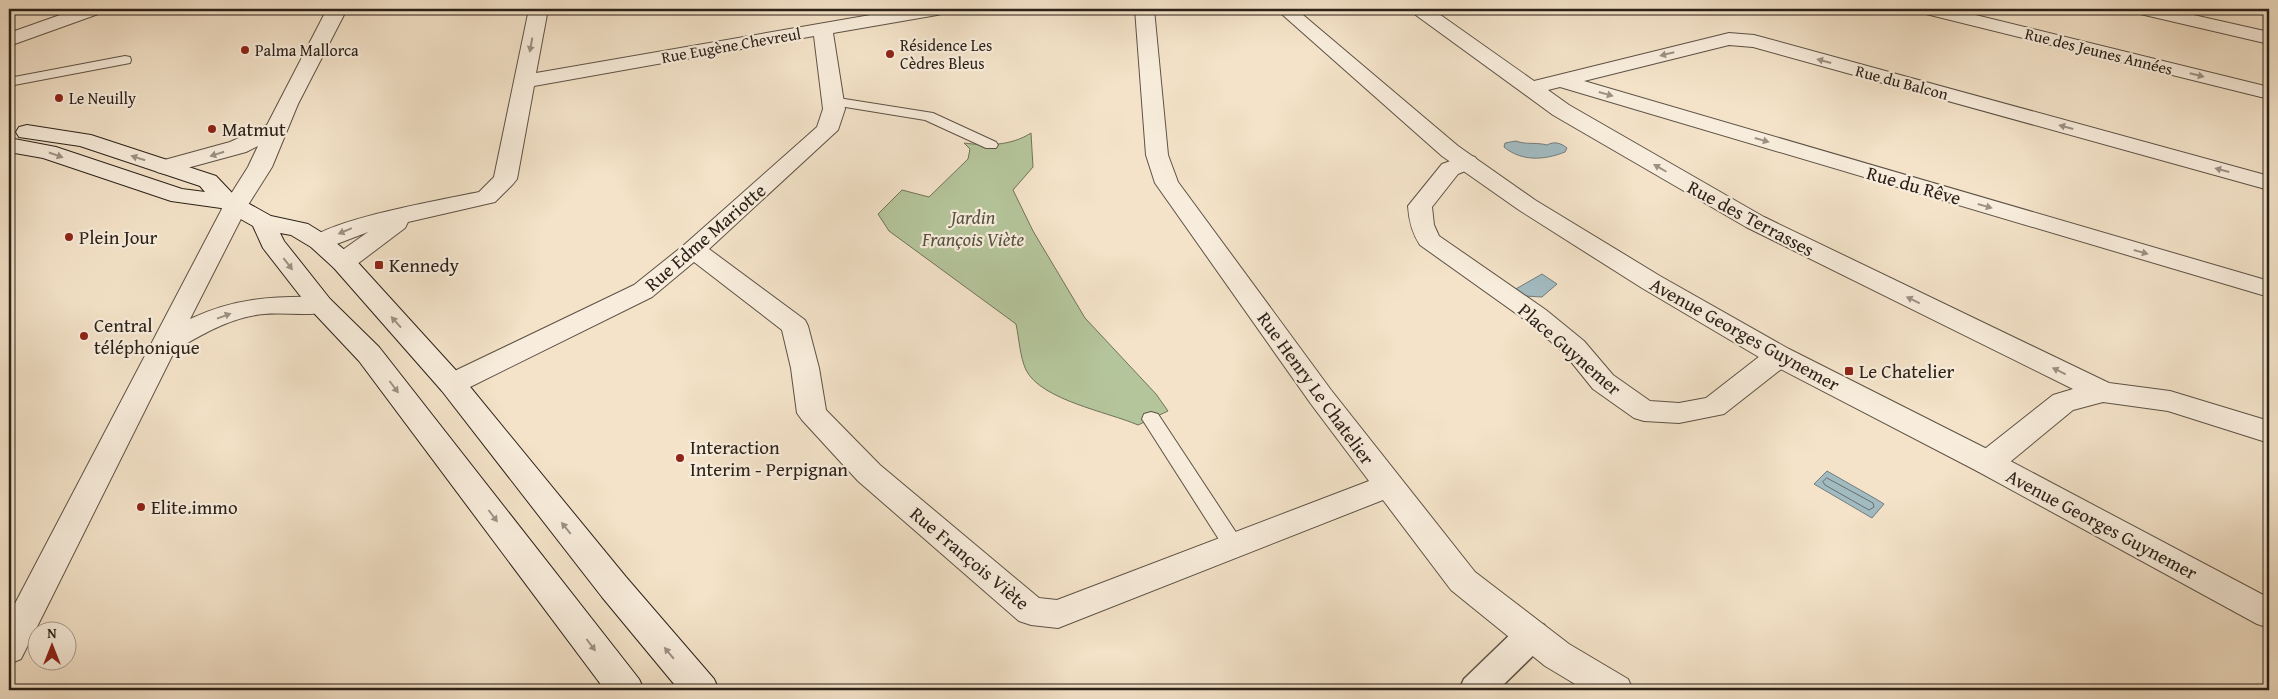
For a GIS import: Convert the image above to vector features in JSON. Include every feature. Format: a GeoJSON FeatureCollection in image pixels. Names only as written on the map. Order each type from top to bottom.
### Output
{"type":"FeatureCollection","features":[{"type":"Feature","properties":{"kind":"street"},"geometry":{"type":"LineString","coordinates":[[9,40],[94,9]]}},
{"type":"Feature","properties":{"kind":"street"},"geometry":{"type":"LineString","coordinates":[[9,649],[164,344],[232,203],[260,167],[288,104],[337,9]]}},
{"type":"Feature","properties":{"kind":"street"},"geometry":{"type":"LineString","coordinates":[[320,242],[352,228],[487,197],[505,179],[538,9]]}},
{"type":"Feature","properties":{"kind":"street","name":"Rue Eugène Chevreul"},"geometry":{"type":"LineString","coordinates":[[525,81],[937,9]]}},
{"type":"Feature","properties":{"kind":"street","name":"Rue Henry Le Chatelier"},"geometry":{"type":"LineString","coordinates":[[1145,9],[1157,155],[1167,183],[1321,397],[1388,486],[1464,580],[1557,655],[1615,690]]}},
{"type":"Feature","properties":{"kind":"street","name":"Avenue Georges Guynemer"},"geometry":{"type":"LineString","coordinates":[[1285,9],[1450,151],[1527,205],[1651,282],[1779,356],[1988,463],[2269,614]]}},
{"type":"Feature","properties":{"kind":"street","name":"Rue des Terrasses"},"geometry":{"type":"LineString","coordinates":[[1420,9],[1561,110],[1754,222],[2102,392]]}},
{"type":"Feature","properties":{"kind":"street","name":"Rue des Jeunes Années"},"geometry":{"type":"LineString","coordinates":[[1929,9],[2269,93]]}},
{"type":"Feature","properties":{"kind":"street"},"geometry":{"type":"LineString","coordinates":[[2143,9],[2269,38]]}},
{"type":"Feature","properties":{"kind":"street","name":"Rue Edme Mariotte"},"geometry":{"type":"LineString","coordinates":[[452,384],[643,291],[693,250],[827,130],[834,109],[823,29]]}},
{"type":"Feature","properties":{"kind":"street","name":"Rue du Balcon"},"geometry":{"type":"LineString","coordinates":[[1532,88],[1729,39],[1754,41],[2269,183]]}},
{"type":"Feature","properties":{"kind":"street","name":"Rue du Rêve"},"geometry":{"type":"LineString","coordinates":[[1560,80],[2269,290]]}},
{"type":"Feature","properties":{"kind":"street"},"geometry":{"type":"LineString","coordinates":[[165,167],[238,147],[278,128]]}},
{"type":"Feature","properties":{"kind":"street"},"geometry":{"type":"LineString","coordinates":[[9,130],[83,140],[208,181],[232,203],[264,222],[299,229],[320,242],[343,262],[452,384],[614,587],[701,690]]}},
{"type":"Feature","properties":{"kind":"street"},"geometry":{"type":"LineString","coordinates":[[9,145],[48,152],[179,196],[232,203]]}},
{"type":"Feature","properties":{"kind":"street","name":"Place Guynemer"},"geometry":{"type":"LineString","coordinates":[[1467,162],[1450,169],[1420,206],[1422,225],[1429,240],[1538,316],[1574,347],[1603,382],[1644,411],[1679,413],[1714,407],[1779,356]]}},
{"type":"Feature","properties":{"kind":"street"},"geometry":{"type":"LineString","coordinates":[[343,262],[406,216]]}},
{"type":"Feature","properties":{"kind":"street"},"geometry":{"type":"LineString","coordinates":[[264,222],[272,243],[321,305],[369,354],[626,690]]}},
{"type":"Feature","properties":{"kind":"street","name":"Rue François Viète"},"geometry":{"type":"LineString","coordinates":[[693,250],[760,298],[795,326],[805,368],[812,413],[869,473],[1031,611],[1058,614],[1388,486]]}},
{"type":"Feature","properties":{"kind":"street"},"geometry":{"type":"LineString","coordinates":[[164,344],[207,322],[236,312],[261,306],[321,305]]}},
{"type":"Feature","properties":{"kind":"street"},"geometry":{"type":"LineString","coordinates":[[1988,463],[2064,402],[2102,392],[2170,401],[2269,432]]}},
{"type":"Feature","properties":{"kind":"street"},"geometry":{"type":"LineString","coordinates":[[1476,690],[1532,635]]}},
{"type":"Feature","properties":{"kind":"lane"},"geometry":{"type":"LineString","coordinates":[[9,82],[126,60]]}},
{"type":"Feature","properties":{"kind":"lane"},"geometry":{"type":"LineString","coordinates":[[832,101],[928,116],[991,145]]}},
{"type":"Feature","properties":{"kind":"lane"},"geometry":{"type":"LineString","coordinates":[[1151,419],[1234,546]]}},
{"type":"Feature","properties":{"kind":"green space","name":"Jardin François Viète"},"geometry":{"type":"Polygon","coordinates":[[[1031,133],[1033,167],[1013,190],[1033,231],[1085,318],[1156,394],[1168,411],[1138,425],[1076,404],[1046,389],[1034,380],[1024,365],[1016,324],[889,231],[878,214],[902,190],[929,197],[968,159],[970,149],[964,143],[981,145],[1007,143],[1031,133]]]}},
{"type":"Feature","properties":{"kind":"water"},"geometry":{"type":"Polygon","coordinates":[[[1516,141],[1547,145],[1557,143],[1567,148],[1565,152],[1550,157],[1526,157],[1511,152],[1504,147],[1505,143],[1516,141]]]}},
{"type":"Feature","properties":{"kind":"water"},"geometry":{"type":"Polygon","coordinates":[[[1542,274],[1557,284],[1542,297],[1525,296],[1514,290],[1542,274]]]}},
{"type":"Feature","properties":{"kind":"water"},"geometry":{"type":"Polygon","coordinates":[[[1827,471],[1884,504],[1872,518],[1814,484],[1827,471]]]}},
{"type":"Feature","properties":{"kind":"place","name":"Palma Mallorca"},"geometry":{"type":"Point","coordinates":[245,50]}},
{"type":"Feature","properties":{"kind":"place","name":"Résidence Les Cèdres Bleus"},"geometry":{"type":"Point","coordinates":[890,54]}},
{"type":"Feature","properties":{"kind":"place","name":"Le Neuilly"},"geometry":{"type":"Point","coordinates":[59,98]}},
{"type":"Feature","properties":{"kind":"place","name":"Matmut"},"geometry":{"type":"Point","coordinates":[212,129]}},
{"type":"Feature","properties":{"kind":"place","name":"Plein Jour"},"geometry":{"type":"Point","coordinates":[69,237]}},
{"type":"Feature","properties":{"kind":"place","name":"Kennedy"},"geometry":{"type":"Point","coordinates":[379,265]}},
{"type":"Feature","properties":{"kind":"place","name":"Central téléphonique"},"geometry":{"type":"Point","coordinates":[84,336]}},
{"type":"Feature","properties":{"kind":"place","name":"Le Chatelier"},"geometry":{"type":"Point","coordinates":[1849,371]}},
{"type":"Feature","properties":{"kind":"place","name":"Interaction Interim - Perpignan"},"geometry":{"type":"Point","coordinates":[680,458]}},
{"type":"Feature","properties":{"kind":"place","name":"Elite.immo"},"geometry":{"type":"Point","coordinates":[141,507]}}]}
